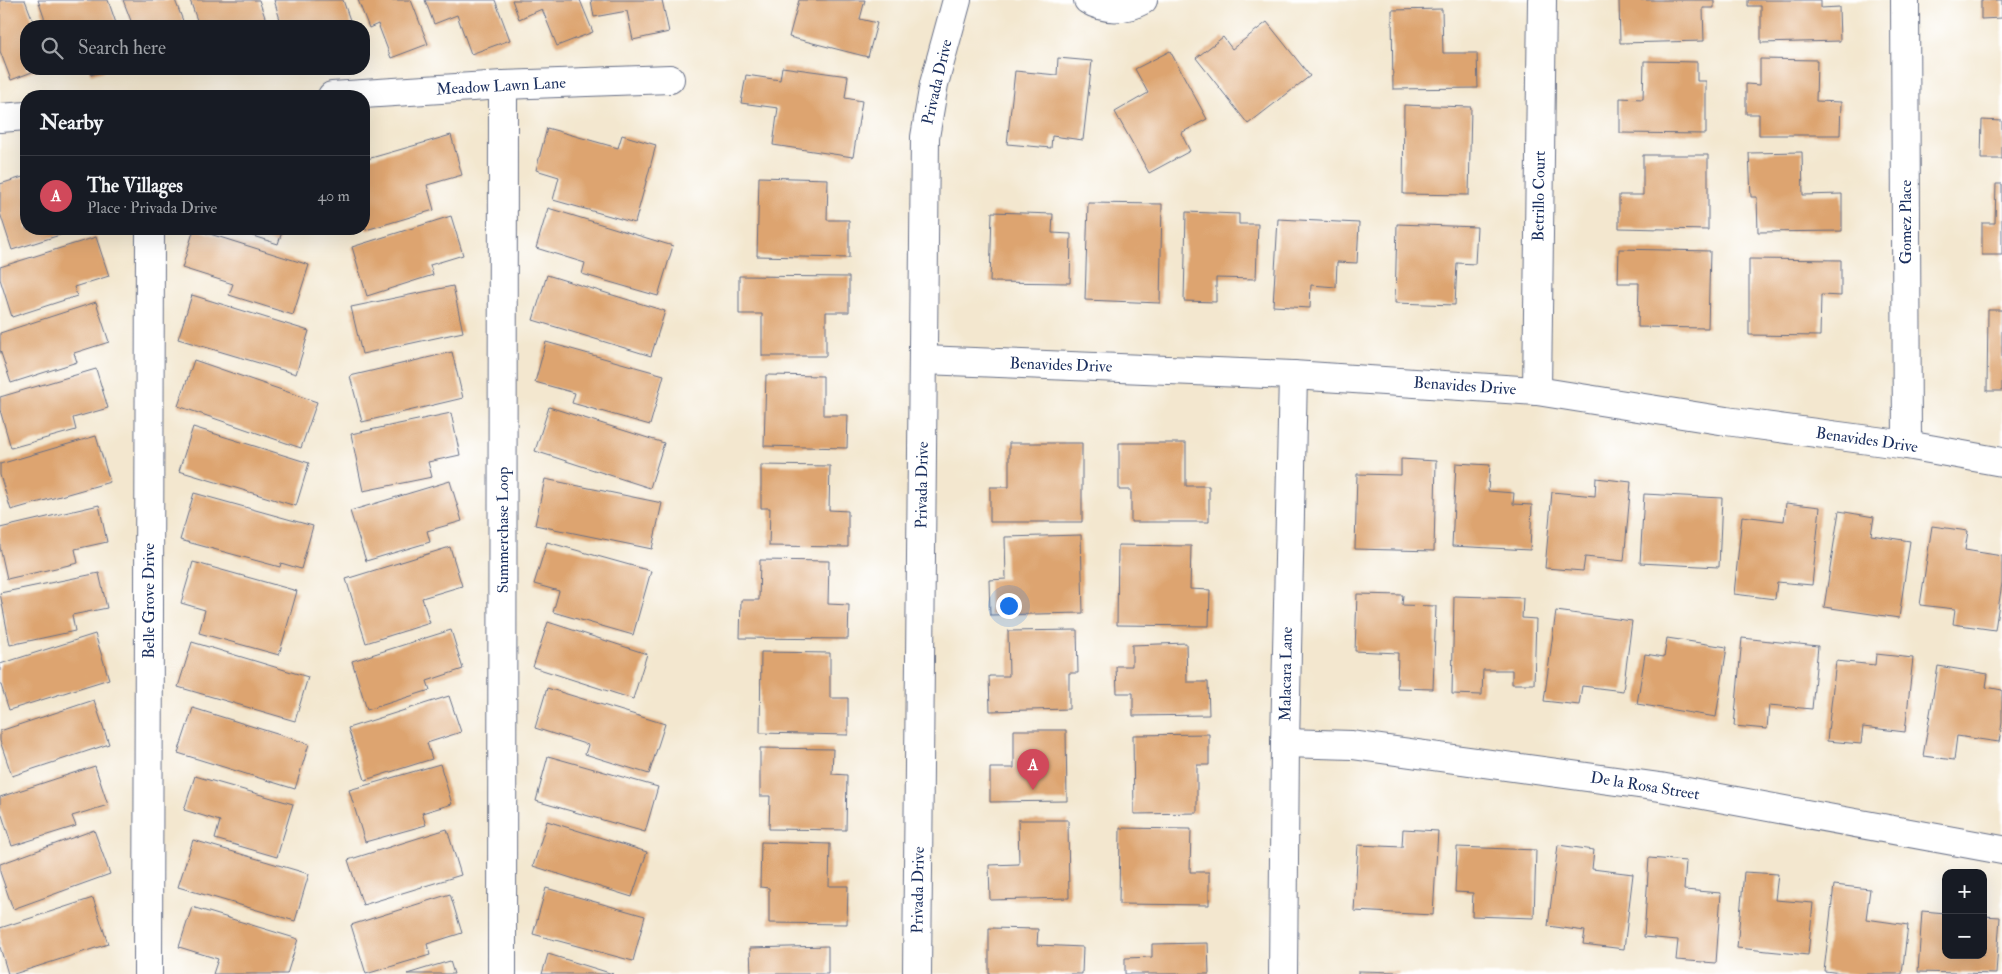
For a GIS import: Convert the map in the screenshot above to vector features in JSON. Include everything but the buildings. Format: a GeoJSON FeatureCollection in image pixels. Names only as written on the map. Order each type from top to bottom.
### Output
{"type":"FeatureCollection","features":[{"type":"Feature","properties":{"kind":"street","name":"Privada Drive"},"geometry":{"type":"LineString","coordinates":[[917,974],[925,137],[934,84],[957,0]]}},
{"type":"Feature","properties":{"kind":"street"},"geometry":{"type":"LineString","coordinates":[[1088,0],[1096,5],[1114,8],[1133,5],[1143,0]]}},
{"type":"Feature","properties":{"kind":"street","name":"Betrillo Court"},"geometry":{"type":"LineString","coordinates":[[1537,391],[1542,0]]}},
{"type":"Feature","properties":{"kind":"street","name":"Gomez Place"},"geometry":{"type":"LineString","coordinates":[[1905,0],[1907,444]]}},
{"type":"Feature","properties":{"kind":"street","name":"Meadow Lawn Lane"},"geometry":{"type":"LineString","coordinates":[[370,94],[503,85],[670,79]]}},
{"type":"Feature","properties":{"kind":"street","name":"Summerchase Loop"},"geometry":{"type":"LineString","coordinates":[[502,974],[503,85]]}},
{"type":"Feature","properties":{"kind":"street"},"geometry":{"type":"LineString","coordinates":[[0,118],[20,116]]}},
{"type":"Feature","properties":{"kind":"street","name":"Belle Grove Drive"},"geometry":{"type":"LineString","coordinates":[[148,974],[150,235]]}},
{"type":"Feature","properties":{"kind":"street","name":"Benavides Drive"},"geometry":{"type":"LineString","coordinates":[[924,360],[1293,375],[1537,391],[1726,421],[1907,444],[2002,462]]}},
{"type":"Feature","properties":{"kind":"street","name":"Malacara Lane"},"geometry":{"type":"LineString","coordinates":[[1283,974],[1285,743],[1293,375]]}},
{"type":"Feature","properties":{"kind":"street","name":"De la Rosa Street"},"geometry":{"type":"LineString","coordinates":[[1285,743],[1352,745],[1660,787],[2002,850]]}},
{"type":"Feature","properties":{"kind":"place","name":"The Villages"},"geometry":{"type":"Point","coordinates":[1033,790]}}]}
